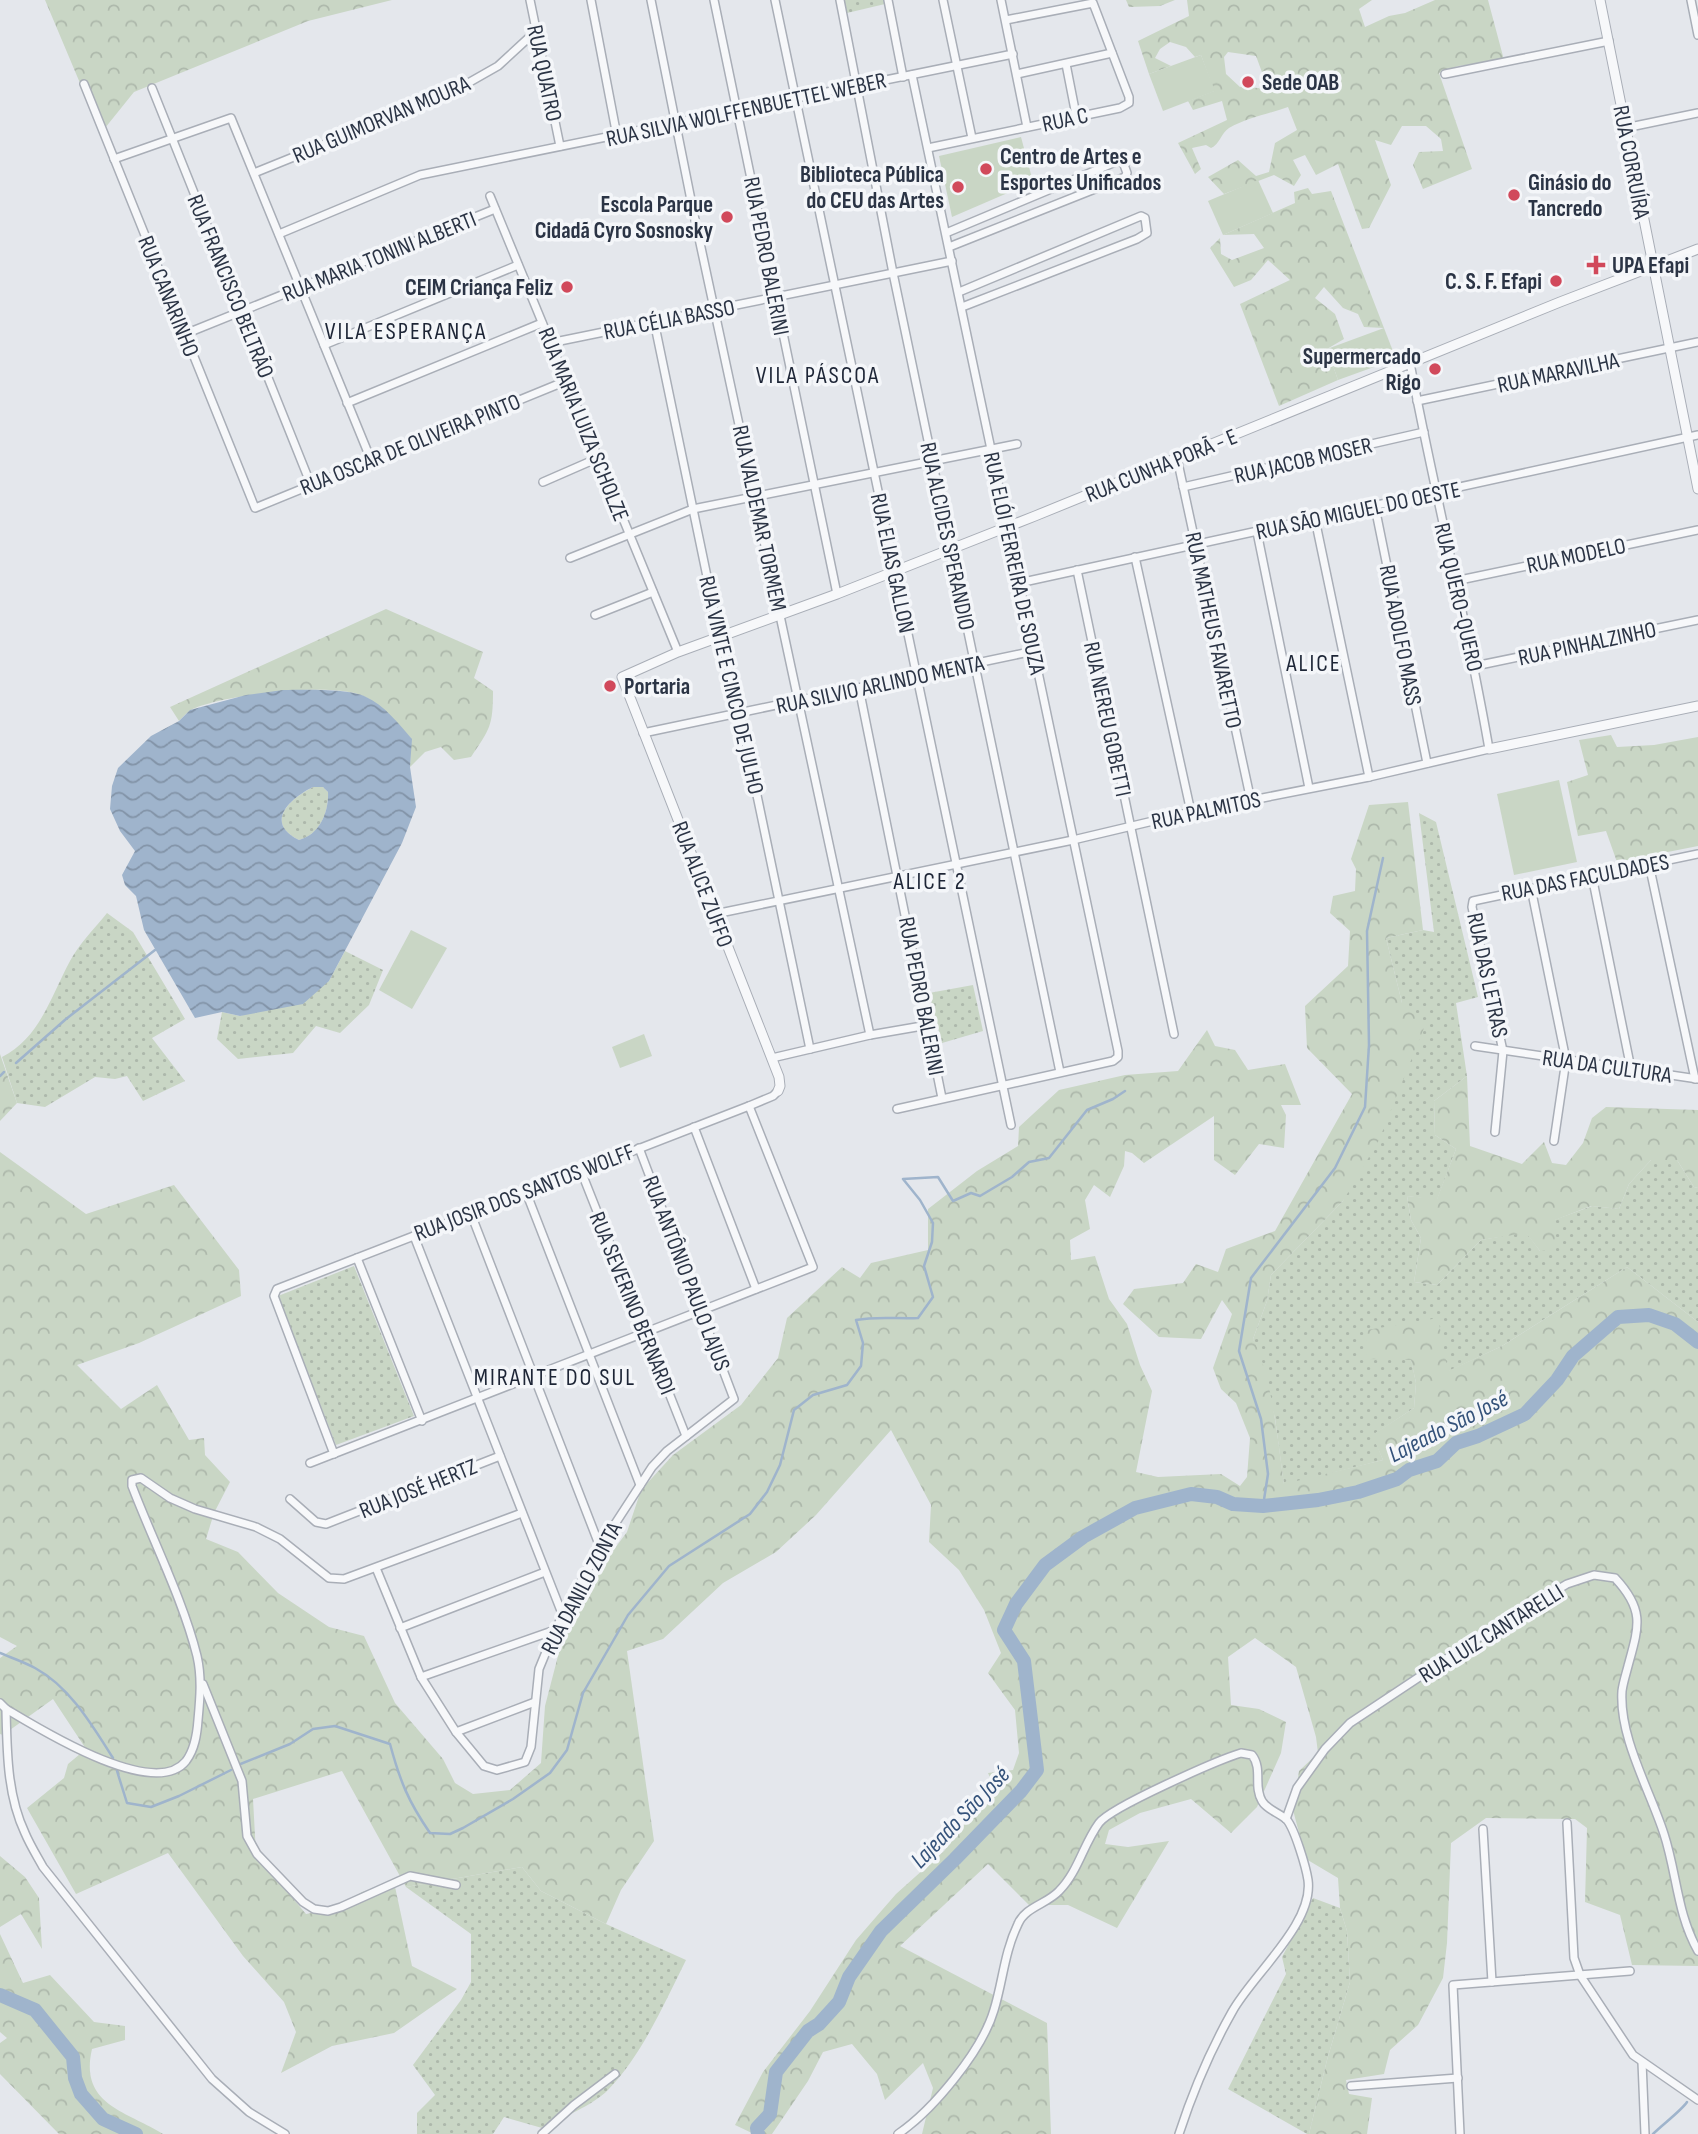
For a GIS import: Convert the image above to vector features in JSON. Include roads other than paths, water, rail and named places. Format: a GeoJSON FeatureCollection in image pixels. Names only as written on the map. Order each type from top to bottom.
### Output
{"type":"FeatureCollection","features":[{"type":"Feature","properties":{"kind":"street","name":"RUA QUATRO"},"geometry":{"type":"LineString","coordinates":[[530,0],[560,146]]}},
{"type":"Feature","properties":{"kind":"street"},"geometry":{"type":"LineString","coordinates":[[591,0],[617,136]]}},
{"type":"Feature","properties":{"kind":"street","name":"RUA VALDEMAR TORMEM"},"geometry":{"type":"LineString","coordinates":[[652,0],[694,215],[870,1035]]}},
{"type":"Feature","properties":{"kind":"street","name":"RUA PEDRO BALERINI"},"geometry":{"type":"LineString","coordinates":[[714,0],[837,594]]}},
{"type":"Feature","properties":{"kind":"street","name":"RUA ELIAS GALLON"},"geometry":{"type":"LineString","coordinates":[[775,0],[1011,1125]]}},
{"type":"Feature","properties":{"kind":"street","name":"RUA ALCIDES SPERANDIO"},"geometry":{"type":"LineString","coordinates":[[840,0],[893,273],[1060,1072]]}},
{"type":"Feature","properties":{"kind":"street"},"geometry":{"type":"LineString","coordinates":[[888,0],[904,77]]}},
{"type":"Feature","properties":{"kind":"street"},"geometry":{"type":"LineString","coordinates":[[943,0],[972,138]]}},
{"type":"Feature","properties":{"kind":"street"},"geometry":{"type":"LineString","coordinates":[[1001,0],[1027,127]]}},
{"type":"Feature","properties":{"kind":"street","name":"RUA CORRUÍRA"},"geometry":{"type":"LineString","coordinates":[[1600,0],[1670,348],[1693,436],[1698,489]]}},
{"type":"Feature","properties":{"kind":"street"},"geometry":{"type":"LineString","coordinates":[[1691,0],[1698,35]]}},
{"type":"Feature","properties":{"kind":"street"},"geometry":{"type":"LineString","coordinates":[[1006,20],[1094,3],[1112,53],[1017,74]]}},
{"type":"Feature","properties":{"kind":"street","name":"RUA GUIMORVAN MOURA"},"geometry":{"type":"LineString","coordinates":[[254,173],[447,95],[498,66],[536,31]]}},
{"type":"Feature","properties":{"kind":"street"},"geometry":{"type":"LineString","coordinates":[[1445,74],[1609,41]]}},
{"type":"Feature","properties":{"kind":"street","name":"RUA C"},"geometry":{"type":"LineString","coordinates":[[929,148],[1076,115],[1120,108],[1129,103],[1129,97],[1112,53]]}},
{"type":"Feature","properties":{"kind":"street","name":"RUA SILVIA WOLFFENBUETTEL WEBER"},"geometry":{"type":"LineString","coordinates":[[279,234],[420,175],[1013,54]]}},
{"type":"Feature","properties":{"kind":"street"},"geometry":{"type":"LineString","coordinates":[[1066,65],[1076,115]]}},
{"type":"Feature","properties":{"kind":"street","name":"RUA ELÓI FERREIRA DE SOUZA"},"geometry":{"type":"LineString","coordinates":[[912,75],[1118,1051],[1118,1057],[1113,1061],[1060,1072]]}},
{"type":"Feature","properties":{"kind":"street","name":"RUA CANARINHO"},"geometry":{"type":"LineString","coordinates":[[84,84],[255,508]]}},
{"type":"Feature","properties":{"kind":"street","name":"RUA FRANCISCO BELTRÃO"},"geometry":{"type":"LineString","coordinates":[[152,88],[311,485]]}},
{"type":"Feature","properties":{"kind":"street"},"geometry":{"type":"LineString","coordinates":[[1625,128],[1698,113]]}},
{"type":"Feature","properties":{"kind":"street"},"geometry":{"type":"LineString","coordinates":[[114,159],[231,118],[371,460]]}},
{"type":"Feature","properties":{"kind":"street"},"geometry":{"type":"LineString","coordinates":[[946,233],[1118,161],[1123,162],[1126,168],[1125,177],[949,247]]}},
{"type":"Feature","properties":{"kind":"street","name":"RUA MARIA LUIZA SCHOLZE"},"geometry":{"type":"LineString","coordinates":[[490,196],[678,652]]}},
{"type":"Feature","properties":{"kind":"street","name":"RUA MARIA TONINI ALBERTI"},"geometry":{"type":"LineString","coordinates":[[184,334],[495,209]]}},
{"type":"Feature","properties":{"kind":"street"},"geometry":{"type":"LineString","coordinates":[[959,292],[1096,233],[1141,216],[1145,218],[1147,233],[1137,239],[962,307]]}},
{"type":"Feature","properties":{"kind":"street","name":"RUA CUNHA PORÃ - E"},"geometry":{"type":"LineString","coordinates":[[622,677],[678,652],[894,572],[1698,249]]}},
{"type":"Feature","properties":{"kind":"street","name":"RUA CÉLIA BASSO"},"geometry":{"type":"LineString","coordinates":[[550,343],[952,261]]}},
{"type":"Feature","properties":{"kind":"street"},"geometry":{"type":"LineString","coordinates":[[324,345],[518,265]]}},
{"type":"Feature","properties":{"kind":"street","name":"RUA VINTE E CINCO DE JULHO"},"geometry":{"type":"LineString","coordinates":[[654,321],[810,1049]]}},
{"type":"Feature","properties":{"kind":"street"},"geometry":{"type":"LineString","coordinates":[[347,403],[542,323]]}},
{"type":"Feature","properties":{"kind":"street","name":"RUA MARAVILHA"},"geometry":{"type":"LineString","coordinates":[[1417,401],[1698,342]]}},
{"type":"Feature","properties":{"kind":"street","name":"RUA QUERO-QUERO"},"geometry":{"type":"LineString","coordinates":[[1410,363],[1475,666],[1489,750]]}},
{"type":"Feature","properties":{"kind":"street","name":"RUA OSCAR DE OLIVEIRA PINTO"},"geometry":{"type":"LineString","coordinates":[[255,508],[566,381]]}},
{"type":"Feature","properties":{"kind":"street","name":"RUA JACOB MOSER"},"geometry":{"type":"LineString","coordinates":[[1183,487],[1424,432]]}},
{"type":"Feature","properties":{"kind":"street","name":"RUA SÃO MIGUEL DO OESTE"},"geometry":{"type":"LineString","coordinates":[[1018,583],[1693,436]]}},
{"type":"Feature","properties":{"kind":"street"},"geometry":{"type":"LineString","coordinates":[[570,558],[693,509],[1017,444]]}},
{"type":"Feature","properties":{"kind":"street"},"geometry":{"type":"LineString","coordinates":[[543,482],[598,458]]}},
{"type":"Feature","properties":{"kind":"street","name":"RUA MATHEUS FAVARETTO"},"geometry":{"type":"LineString","coordinates":[[1177,458],[1251,801]]}},
{"type":"Feature","properties":{"kind":"street","name":"RUA ADOLFO MASS"},"geometry":{"type":"LineString","coordinates":[[1375,507],[1427,763]]}},
{"type":"Feature","properties":{"kind":"street"},"geometry":{"type":"LineString","coordinates":[[1315,519],[1369,777]]}},
{"type":"Feature","properties":{"kind":"street","name":"RUA MODELO"},"geometry":{"type":"LineString","coordinates":[[1455,581],[1698,530]]}},
{"type":"Feature","properties":{"kind":"street"},"geometry":{"type":"LineString","coordinates":[[1257,532],[1309,788]]}},
{"type":"Feature","properties":{"kind":"street"},"geometry":{"type":"LineString","coordinates":[[1136,557],[1191,812]]}},
{"type":"Feature","properties":{"kind":"street","name":"RUA NEREU GOBETTI"},"geometry":{"type":"LineString","coordinates":[[1077,570],[1174,1034]]}},
{"type":"Feature","properties":{"kind":"street"},"geometry":{"type":"LineString","coordinates":[[595,615],[653,593]]}},
{"type":"Feature","properties":{"kind":"street","name":"RUA PINHALZINHO"},"geometry":{"type":"LineString","coordinates":[[1475,666],[1698,620]]}},
{"type":"Feature","properties":{"kind":"street","name":"RUA SILVIO ARLINDO MENTA"},"geometry":{"type":"LineString","coordinates":[[643,733],[1034,651]]}},
{"type":"Feature","properties":{"kind":"street","name":"RUA ALICE ZUFFO"},"geometry":{"type":"LineString","coordinates":[[622,677],[772,1058],[779,1077],[778,1091]]}},
{"type":"Feature","properties":{"kind":"street","name":"RUA PEDRO BALERINI"},"geometry":{"type":"LineString","coordinates":[[859,688],[943,1098]]}},
{"type":"Feature","properties":{"kind":"street","name":"RUA PALMITOS"},"geometry":{"type":"LineString","coordinates":[[715,914],[1698,706]]}},
{"type":"Feature","properties":{"kind":"street","name":"RUA DAS FACULDADES"},"geometry":{"type":"LineString","coordinates":[[1473,901],[1698,854]]}},
{"type":"Feature","properties":{"kind":"street"},"geometry":{"type":"LineString","coordinates":[[1649,864],[1697,1079]]}},
{"type":"Feature","properties":{"kind":"street"},"geometry":{"type":"LineString","coordinates":[[1592,876],[1631,1069]]}},
{"type":"Feature","properties":{"kind":"street"},"geometry":{"type":"LineString","coordinates":[[1531,888],[1566,1060],[1554,1141]]}},
{"type":"Feature","properties":{"kind":"street","name":"RUA DAS LETRAS"},"geometry":{"type":"LineString","coordinates":[[1473,901],[1472,907],[1503,1051],[1495,1132]]}},
{"type":"Feature","properties":{"kind":"street"},"geometry":{"type":"LineString","coordinates":[[772,1058],[870,1035],[928,1025]]}},
{"type":"Feature","properties":{"kind":"street","name":"RUA DA CULTURA"},"geometry":{"type":"LineString","coordinates":[[1475,1046],[1697,1079]]}},
{"type":"Feature","properties":{"kind":"street"},"geometry":{"type":"LineString","coordinates":[[897,1109],[1060,1072]]}},
{"type":"Feature","properties":{"kind":"street","name":"RUA JOSIR DOS SANTOS WOLFF"},"geometry":{"type":"LineString","coordinates":[[334,1454],[274,1296],[277,1289],[639,1147],[767,1100],[778,1091]]}},
{"type":"Feature","properties":{"kind":"street"},"geometry":{"type":"LineString","coordinates":[[310,1464],[813,1267],[749,1107]]}},
{"type":"Feature","properties":{"kind":"street"},"geometry":{"type":"LineString","coordinates":[[694,1127],[756,1289]]}},
{"type":"Feature","properties":{"kind":"street","name":"RUA ANTÔNIO PAULO LAJUS"},"geometry":{"type":"LineString","coordinates":[[639,1147],[734,1399]]}},
{"type":"Feature","properties":{"kind":"street","name":"RUA SEVERINO BERNARDI"},"geometry":{"type":"LineString","coordinates":[[580,1171],[686,1436]]}},
{"type":"Feature","properties":{"kind":"street"},"geometry":{"type":"LineString","coordinates":[[526,1192],[640,1485]]}},
{"type":"Feature","properties":{"kind":"street"},"geometry":{"type":"LineString","coordinates":[[471,1214],[600,1547]]}},
{"type":"Feature","properties":{"kind":"street"},"geometry":{"type":"LineString","coordinates":[[414,1236],[562,1616]]}},
{"type":"Feature","properties":{"kind":"street"},"geometry":{"type":"LineString","coordinates":[[357,1258],[422,1421]]}},
{"type":"Feature","properties":{"kind":"street","name":"RUA DANILO ZONTA"},"geometry":{"type":"LineString","coordinates":[[376,1567],[421,1677],[456,1732],[484,1766],[497,1770],[525,1762],[531,1747],[540,1669],[555,1630],[600,1547],[652,1467],[686,1436],[734,1399]]}},
{"type":"Feature","properties":{"kind":"street","name":"RUA JOSÉ HERTZ"},"geometry":{"type":"LineString","coordinates":[[290,1499],[316,1522],[326,1524],[500,1456]]}},
{"type":"Feature","properties":{"kind":"street"},"geometry":{"type":"LineString","coordinates":[[456,1885],[410,1876],[341,1907],[328,1911],[314,1909],[303,1902],[257,1854],[247,1836],[242,1781],[201,1680],[197,1656],[186,1622],[132,1486],[132,1480],[141,1478],[170,1498],[195,1509],[256,1527],[280,1539],[329,1578],[344,1579],[522,1513]]}},
{"type":"Feature","properties":{"kind":"street"},"geometry":{"type":"LineString","coordinates":[[400,1628],[545,1572]]}},
{"type":"Feature","properties":{"kind":"street","name":"RUA LUIZ CANTARELLI"},"geometry":{"type":"LineString","coordinates":[[1286,1819],[1297,1788],[1325,1749],[1350,1723],[1484,1634],[1567,1584],[1594,1575],[1615,1578],[1632,1595],[1638,1616],[1635,1643],[1622,1690],[1623,1715],[1629,1739],[1665,1837],[1684,1922],[1698,1951]]}},
{"type":"Feature","properties":{"kind":"street"},"geometry":{"type":"LineString","coordinates":[[421,1677],[555,1630]]}},
{"type":"Feature","properties":{"kind":"street"},"geometry":{"type":"LineString","coordinates":[[3,1706],[64,1743],[107,1763],[143,1772],[170,1771],[186,1762],[197,1737],[201,1680]]}},
{"type":"Feature","properties":{"kind":"street"},"geometry":{"type":"LineString","coordinates":[[456,1732],[535,1702]]}},
{"type":"Feature","properties":{"kind":"street"},"geometry":{"type":"LineString","coordinates":[[3,1706],[12,1795],[24,1832],[43,1867],[212,2079],[250,2112],[285,2134]]}},
{"type":"Feature","properties":{"kind":"street"},"geometry":{"type":"LineString","coordinates":[[898,2134],[937,2101],[967,2060],[989,2024],[995,2008],[1002,1967],[1019,1920],[1056,1894],[1072,1876],[1085,1846],[1101,1821],[1135,1800],[1241,1753],[1252,1755],[1258,1762],[1257,1789],[1262,1802],[1286,1819],[1308,1880],[1309,1898],[1295,1926],[1233,2009],[1202,2070],[1179,2134]]}},
{"type":"Feature","properties":{"kind":"street"},"geometry":{"type":"LineString","coordinates":[[1567,1823],[1574,1958],[1580,1975],[1633,2055],[1698,2100]]}},
{"type":"Feature","properties":{"kind":"street"},"geometry":{"type":"LineString","coordinates":[[1483,1829],[1492,1982]]}},
{"type":"Feature","properties":{"kind":"street"},"geometry":{"type":"LineString","coordinates":[[1460,2134],[1453,1985],[1630,1971]]}},
{"type":"Feature","properties":{"kind":"street"},"geometry":{"type":"LineString","coordinates":[[1642,2062],[1645,2134]]}},
{"type":"Feature","properties":{"kind":"street"},"geometry":{"type":"LineString","coordinates":[[542,2134],[615,2074]]}},
{"type":"Feature","properties":{"kind":"street"},"geometry":{"type":"LineString","coordinates":[[1351,2086],[1458,2078]]}},
{"type":"Feature","properties":{"kind":"water"},"geometry":{"type":"Polygon","coordinates":[[[283,690],[326,690],[349,692],[373,700],[391,715],[412,739],[410,767],[416,807],[402,843],[329,981],[303,1004],[240,1016],[222,1012],[195,1018],[144,930],[136,896],[125,885],[122,875],[135,851],[120,831],[110,809],[112,786],[118,768],[151,736],[179,721],[190,710],[246,695],[283,690]],[[313,787],[304,792],[284,812],[283,826],[299,840],[313,833],[322,821],[328,799],[328,792],[323,787],[313,787]]]}},
{"type":"Feature","properties":{"kind":"waterway"},"geometry":{"type":"LineString","coordinates":[[1263,1506],[1268,1474],[1261,1419],[1239,1351],[1251,1278],[1335,1168],[1365,1107],[1369,1045],[1367,931],[1383,858]]}},
{"type":"Feature","properties":{"kind":"waterway"},"geometry":{"type":"LineString","coordinates":[[16,1063],[66,1019],[155,950]]}},
{"type":"Feature","properties":{"kind":"waterway"},"geometry":{"type":"LineString","coordinates":[[0,1076],[4,1072]]}},
{"type":"Feature","properties":{"kind":"waterway"},"geometry":{"type":"LineString","coordinates":[[238,1765],[290,1744],[313,1729],[335,1726],[390,1744],[406,1790],[430,1833],[450,1834],[513,1799],[550,1773],[567,1750],[583,1693],[628,1615],[669,1566],[750,1514],[767,1492],[780,1465],[794,1410],[813,1395],[847,1385],[861,1366],[863,1343],[856,1320],[918,1318],[933,1297],[924,1266],[932,1242],[933,1223],[920,1200],[903,1179],[938,1177],[953,1201],[971,1193],[980,1196],[1012,1177],[1029,1162],[1049,1158],[1087,1110],[1125,1091]]}},
{"type":"Feature","properties":{"kind":"waterway","name":"Lajeado São José"},"geometry":{"type":"LineString","coordinates":[[758,2134],[757,2128],[770,2114],[776,2072],[808,2031],[819,2024],[839,2002],[849,1977],[881,1931],[1021,1791],[1037,1770],[1024,1661],[1004,1630],[1016,1604],[1045,1565],[1083,1537],[1135,1508],[1191,1494],[1217,1497],[1233,1504],[1263,1506],[1358,1492],[1397,1479],[1409,1470],[1437,1461],[1456,1443],[1525,1414],[1557,1380],[1573,1356],[1618,1317],[1649,1315],[1675,1324],[1698,1342]]}},
{"type":"Feature","properties":{"kind":"waterway"},"geometry":{"type":"LineString","coordinates":[[0,1653],[35,1668],[59,1685],[79,1708],[113,1758]]}},
{"type":"Feature","properties":{"kind":"waterway"},"geometry":{"type":"LineString","coordinates":[[117,1771],[127,1803],[151,1807],[231,1770]]}},
{"type":"Feature","properties":{"kind":"waterway","name":"Lajeado São José"},"geometry":{"type":"LineString","coordinates":[[0,1995],[35,2010],[73,2057],[75,2078],[81,2094],[103,2119],[136,2134]]}},
{"type":"Feature","properties":{"kind":"waterway"},"geometry":{"type":"LineString","coordinates":[[1653,2134],[1687,2102]]}},
{"type":"Feature","properties":{"kind":"place","name":"Sede OAB"},"geometry":{"type":"Point","coordinates":[1248,82]}},
{"type":"Feature","properties":{"kind":"place","name":"Centro de Artes e Esportes Unificados"},"geometry":{"type":"Point","coordinates":[986,169]}},
{"type":"Feature","properties":{"kind":"place","name":"Biblioteca Pública do CEU das Artes"},"geometry":{"type":"Point","coordinates":[958,187]}},
{"type":"Feature","properties":{"kind":"place","name":"Ginásio do Tancredo"},"geometry":{"type":"Point","coordinates":[1514,195]}},
{"type":"Feature","properties":{"kind":"place","name":"Escola Parque Cidadã Cyro Sosnosky"},"geometry":{"type":"Point","coordinates":[727,217]}},
{"type":"Feature","properties":{"kind":"place","name":"UPA Efapi"},"geometry":{"type":"Point","coordinates":[1596,265]}},
{"type":"Feature","properties":{"kind":"place","name":"C. S. F. Efapi"},"geometry":{"type":"Point","coordinates":[1556,281]}},
{"type":"Feature","properties":{"kind":"place","name":"CEIM Criança Feliz"},"geometry":{"type":"Point","coordinates":[567,287]}},
{"type":"Feature","properties":{"kind":"place","name":"Supermercado Rigo"},"geometry":{"type":"Point","coordinates":[1435,369]}},
{"type":"Feature","properties":{"kind":"place","name":"Portaria"},"geometry":{"type":"Point","coordinates":[610,686]}},
{"type":"Feature","properties":{"kind":"district","name":"VILA ESPERANÇA"},"geometry":{"type":"Point","coordinates":[406,331]}},
{"type":"Feature","properties":{"kind":"district","name":"VILA PÁSCOA"},"geometry":{"type":"Point","coordinates":[818,375]}},
{"type":"Feature","properties":{"kind":"district","name":"ALICE"},"geometry":{"type":"Point","coordinates":[1314,663]}},
{"type":"Feature","properties":{"kind":"district","name":"ALICE 2"},"geometry":{"type":"Point","coordinates":[930,881]}},
{"type":"Feature","properties":{"kind":"district","name":"MIRANTE DO SUL"},"geometry":{"type":"Point","coordinates":[555,1377]}}]}
